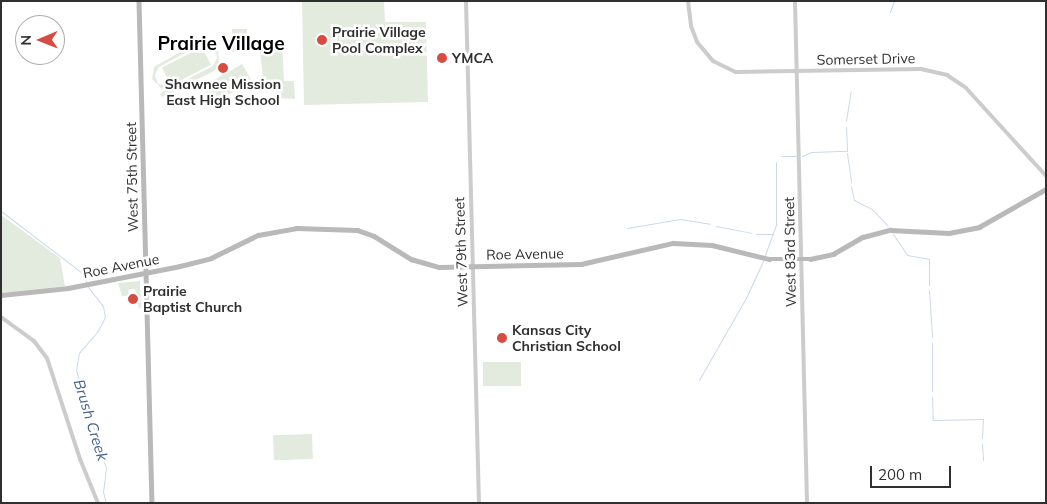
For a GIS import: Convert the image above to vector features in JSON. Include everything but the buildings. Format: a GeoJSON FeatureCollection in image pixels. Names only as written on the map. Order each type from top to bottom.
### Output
{"type":"FeatureCollection","features":[{"type":"Feature","properties":{"kind":"main road","name":"West 75th Street"},"geometry":{"type":"LineString","coordinates":[[139,1],[152,503]]}},
{"type":"Feature","properties":{"kind":"main road","name":"Roe Avenue"},"geometry":{"type":"LineString","coordinates":[[1,295],[82,285],[145,274],[211,258],[272,230],[312,228],[343,228],[367,233],[426,264],[473,266],[581,264],[673,243],[705,244],[769,259],[802,259],[826,256],[863,237],[890,230],[940,233],[972,229],[1002,217],[1046,189]]}},
{"type":"Feature","properties":{"kind":"street","name":"West 79th Street"},"geometry":{"type":"LineString","coordinates":[[466,1],[479,503]]}},
{"type":"Feature","properties":{"kind":"street","name":"Somerset Drive"},"geometry":{"type":"LineString","coordinates":[[688,1],[695,37],[718,64],[742,73],[921,69],[947,75],[966,88],[1046,176]]}},
{"type":"Feature","properties":{"kind":"street","name":"West 83rd Street"},"geometry":{"type":"LineString","coordinates":[[795,1],[807,503]]}},
{"type":"Feature","properties":{"kind":"street"},"geometry":{"type":"LineString","coordinates":[[1,317],[34,341],[47,358],[80,460],[98,503]]}},
{"type":"Feature","properties":{"kind":"shaded area"},"geometry":{"type":"Polygon","coordinates":[[[302,1],[384,1],[385,22],[426,22],[428,102],[304,105],[302,1]]]}},
{"type":"Feature","properties":{"kind":"shaded area"},"geometry":{"type":"Polygon","coordinates":[[[232,29],[247,29],[247,52],[232,52],[232,29]]]}},
{"type":"Feature","properties":{"kind":"shaded area"},"geometry":{"type":"Polygon","coordinates":[[[200,41],[210,42],[218,47],[219,65],[214,71],[162,97],[160,94],[164,91],[152,79],[154,67],[200,41]],[[202,44],[159,67],[155,75],[158,84],[172,87],[213,66],[217,58],[216,51],[211,46],[202,44]]]}},
{"type":"Feature","properties":{"kind":"shaded area"},"geometry":{"type":"Polygon","coordinates":[[[282,42],[284,81],[294,81],[295,99],[279,98],[278,87],[264,87],[259,43],[282,42]]]}},
{"type":"Feature","properties":{"kind":"shaded area"},"geometry":{"type":"Polygon","coordinates":[[[202,47],[211,65],[171,85],[162,67],[202,47]]]}},
{"type":"Feature","properties":{"kind":"shaded area"},"geometry":{"type":"Polygon","coordinates":[[[242,64],[252,81],[213,104],[203,87],[242,64]]]}},
{"type":"Feature","properties":{"kind":"shaded area"},"geometry":{"type":"Polygon","coordinates":[[[1,215],[60,258],[65,286],[1,293],[1,215]]]}},
{"type":"Feature","properties":{"kind":"shaded area"},"geometry":{"type":"Polygon","coordinates":[[[140,281],[141,307],[139,309],[135,289],[129,289],[128,296],[122,296],[118,283],[140,281]]]}},
{"type":"Feature","properties":{"kind":"shaded area"},"geometry":{"type":"Polygon","coordinates":[[[483,362],[521,362],[521,386],[483,386],[483,362]]]}},
{"type":"Feature","properties":{"kind":"shaded area"},"geometry":{"type":"Polygon","coordinates":[[[312,434],[313,459],[274,460],[273,435],[312,434]]]}},
{"type":"Feature","properties":{"kind":"waterway"},"geometry":{"type":"LineString","coordinates":[[890,12],[894,1]]}},
{"type":"Feature","properties":{"kind":"waterway"},"geometry":{"type":"LineString","coordinates":[[846,121],[851,91]]}},
{"type":"Feature","properties":{"kind":"waterway"},"geometry":{"type":"LineString","coordinates":[[802,156],[811,152],[847,151],[846,127]]}},
{"type":"Feature","properties":{"kind":"waterway"},"geometry":{"type":"LineString","coordinates":[[847,153],[851,182]]}},
{"type":"Feature","properties":{"kind":"waterway"},"geometry":{"type":"LineString","coordinates":[[781,156],[796,156]]}},
{"type":"Feature","properties":{"kind":"waterway"},"geometry":{"type":"LineString","coordinates":[[765,255],[776,224],[776,162]]}},
{"type":"Feature","properties":{"kind":"waterway"},"geometry":{"type":"LineString","coordinates":[[851,186],[854,200],[872,209],[888,226]]}},
{"type":"Feature","properties":{"kind":"waterway","name":"Brush Creek"},"geometry":{"type":"LineString","coordinates":[[1,211],[82,273],[87,283]]}},
{"type":"Feature","properties":{"kind":"waterway"},"geometry":{"type":"LineString","coordinates":[[627,228],[680,219],[710,224]]}},
{"type":"Feature","properties":{"kind":"waterway"},"geometry":{"type":"LineString","coordinates":[[716,226],[751,233]]}},
{"type":"Feature","properties":{"kind":"waterway"},"geometry":{"type":"LineString","coordinates":[[756,234],[773,234]]}},
{"type":"Feature","properties":{"kind":"waterway"},"geometry":{"type":"LineString","coordinates":[[893,234],[907,255],[929,259],[929,285]]}},
{"type":"Feature","properties":{"kind":"waterway"},"geometry":{"type":"LineString","coordinates":[[699,380],[746,298],[763,261]]}},
{"type":"Feature","properties":{"kind":"waterway","name":"Brush Creek"},"geometry":{"type":"LineString","coordinates":[[88,287],[103,306],[105,317],[98,331],[79,353],[76,370],[106,468],[103,492],[106,503]]}},
{"type":"Feature","properties":{"kind":"waterway"},"geometry":{"type":"LineString","coordinates":[[929,290],[932,337]]}},
{"type":"Feature","properties":{"kind":"waterway"},"geometry":{"type":"LineString","coordinates":[[932,343],[932,391]]}},
{"type":"Feature","properties":{"kind":"waterway"},"geometry":{"type":"LineString","coordinates":[[932,397],[933,420],[983,419],[982,438]]}},
{"type":"Feature","properties":{"kind":"waterway"},"geometry":{"type":"LineString","coordinates":[[982,444],[983,460]]}},
{"type":"Feature","properties":{"kind":"place","name":"Prairie Village Pool Complex"},"geometry":{"type":"Point","coordinates":[322,40]}},
{"type":"Feature","properties":{"kind":"place","name":"YMCA"},"geometry":{"type":"Point","coordinates":[442,58]}},
{"type":"Feature","properties":{"kind":"place","name":"Shawnee Mission East High School"},"geometry":{"type":"Point","coordinates":[223,68]}},
{"type":"Feature","properties":{"kind":"place","name":"Prairie Baptist Church"},"geometry":{"type":"Point","coordinates":[133,299]}},
{"type":"Feature","properties":{"kind":"place","name":"Kansas City Christian School"},"geometry":{"type":"Point","coordinates":[502,338]}},
{"type":"Feature","properties":{"kind":"district","name":"Prairie Village"},"geometry":{"type":"Point","coordinates":[221,44]}}]}
